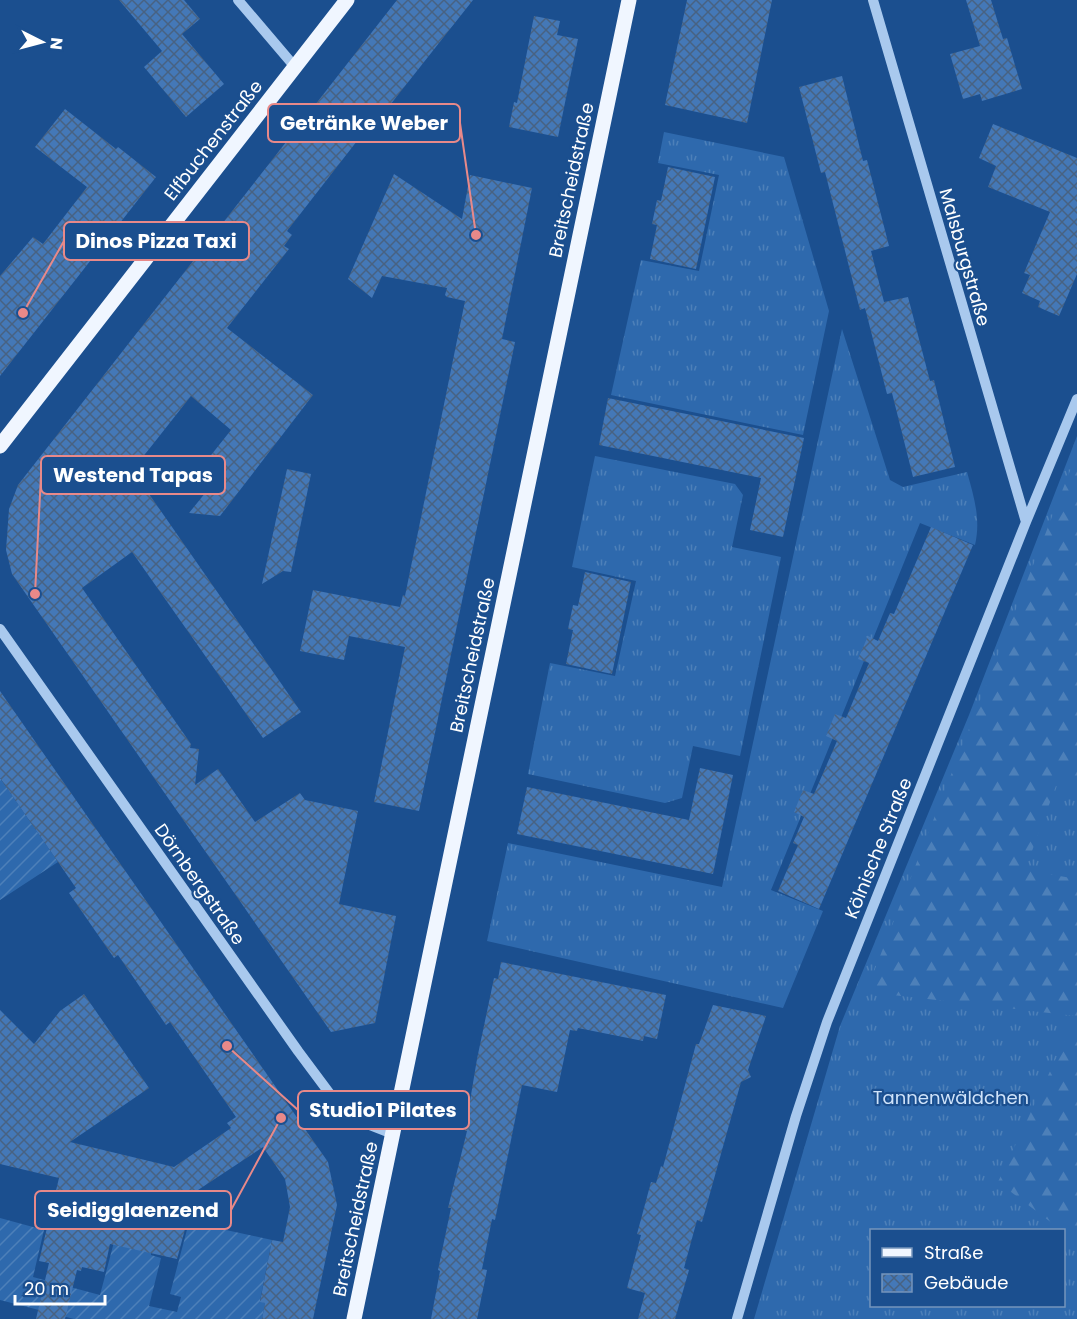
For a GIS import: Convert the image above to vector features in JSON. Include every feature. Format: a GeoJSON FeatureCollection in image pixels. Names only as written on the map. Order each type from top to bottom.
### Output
{"type":"FeatureCollection","features":[{"type":"Feature","properties":{"kind":"main road","name":"Elfbuchenstraße"},"geometry":{"type":"LineString","coordinates":[[0,446],[347,0]]}},
{"type":"Feature","properties":{"kind":"main road","name":"Breitscheidstraße"},"geometry":{"type":"LineString","coordinates":[[354,1319],[629,0]]}},
{"type":"Feature","properties":{"kind":"street"},"geometry":{"type":"LineString","coordinates":[[238,0],[295,67]]}},
{"type":"Feature","properties":{"kind":"street","name":"Malsburgstraße"},"geometry":{"type":"LineString","coordinates":[[873,0],[1026,522]]}},
{"type":"Feature","properties":{"kind":"street","name":"Kölnische Straße"},"geometry":{"type":"LineString","coordinates":[[737,1319],[796,1116],[827,1022],[1077,399]]}},
{"type":"Feature","properties":{"kind":"street","name":"Dörnbergstraße"},"geometry":{"type":"LineString","coordinates":[[0,629],[336,1102],[352,1118],[393,1134]]}},
{"type":"Feature","properties":{"kind":"green space"},"geometry":{"type":"Polygon","coordinates":[[[664,132],[784,157],[829,311],[803,435],[611,395],[641,260],[699,271],[719,175],[658,163],[664,132]]]}},
{"type":"Feature","properties":{"kind":"green space"},"geometry":{"type":"Polygon","coordinates":[[[842,329],[890,480],[903,487],[967,472],[976,508],[977,535],[975,545],[920,523],[771,890],[823,911],[783,1008],[487,941],[508,843],[722,887],[842,329]]]}},
{"type":"Feature","properties":{"kind":"green space","name":"Tannenwäldchen"},"geometry":{"type":"Polygon","coordinates":[[[1077,436],[1077,1319],[754,1319],[840,1026],[969,715],[1077,436]]]}},
{"type":"Feature","properties":{"kind":"green space"},"geometry":{"type":"Polygon","coordinates":[[[1077,453],[1077,780],[1060,775],[1025,870],[1077,879],[1077,1242],[1065,1233],[1065,1229],[1060,1229],[998,1182],[1076,1016],[866,992],[1077,453]]]}},
{"type":"Feature","properties":{"kind":"green space"},"geometry":{"type":"Polygon","coordinates":[[[595,456],[735,484],[743,495],[732,547],[781,557],[740,756],[693,746],[682,798],[665,803],[528,774],[550,663],[615,676],[636,581],[572,567],[595,456]]]}},
{"type":"Feature","properties":{"kind":"green space"},"geometry":{"type":"Polygon","coordinates":[[[0,778],[58,862],[0,900],[0,778]]]}},
{"type":"Feature","properties":{"kind":"green space"},"geometry":{"type":"Polygon","coordinates":[[[0,1218],[44,1230],[33,1277],[100,1295],[114,1242],[151,1251],[151,1255],[161,1258],[149,1306],[177,1312],[181,1297],[170,1294],[189,1222],[272,1240],[260,1301],[265,1303],[262,1319],[74,1319],[0,1300],[0,1218]]]}},
{"type":"Feature","properties":{"kind":"building"},"geometry":{"type":"Polygon","coordinates":[[[119,0],[184,0],[200,19],[182,34],[224,84],[186,117],[144,67],[162,51],[119,0]]]}},
{"type":"Feature","properties":{"kind":"building"},"geometry":{"type":"Polygon","coordinates":[[[397,0],[473,0],[360,143],[357,141],[287,231],[292,235],[284,246],[289,249],[227,328],[313,395],[220,516],[189,513],[219,476],[204,464],[231,430],[191,396],[127,477],[149,494],[301,712],[263,738],[132,552],[82,588],[191,744],[190,748],[199,749],[195,785],[218,769],[255,822],[300,793],[305,800],[358,811],[339,904],[396,916],[375,1023],[331,1032],[12,574],[6,550],[9,509],[18,485],[397,0]]]}},
{"type":"Feature","properties":{"kind":"building"},"geometry":{"type":"Polygon","coordinates":[[[687,0],[772,0],[747,123],[665,105],[687,0]]]}},
{"type":"Feature","properties":{"kind":"building"},"geometry":{"type":"Polygon","coordinates":[[[966,0],[991,0],[1003,39],[1007,38],[1022,89],[982,101],[980,94],[963,99],[950,54],[980,46],[966,0]]]}},
{"type":"Feature","properties":{"kind":"building"},"geometry":{"type":"Polygon","coordinates":[[[534,16],[560,21],[557,35],[578,39],[558,137],[509,127],[514,102],[517,103],[534,16]]]}},
{"type":"Feature","properties":{"kind":"building"},"geometry":{"type":"Polygon","coordinates":[[[842,76],[863,161],[867,160],[889,246],[871,251],[884,302],[908,297],[930,381],[934,380],[955,467],[913,477],[892,393],[887,394],[865,308],[860,310],[825,172],[821,173],[799,87],[842,76]]]}},
{"type":"Feature","properties":{"kind":"building"},"geometry":{"type":"Polygon","coordinates":[[[65,109],[156,177],[0,376],[0,276],[33,237],[43,244],[87,187],[35,147],[65,109]]]}},
{"type":"Feature","properties":{"kind":"building"},"geometry":{"type":"Polygon","coordinates":[[[993,124],[1077,158],[1077,274],[1059,316],[1038,307],[1040,301],[1022,293],[1030,275],[1024,273],[1050,212],[988,187],[996,166],[979,158],[993,124]]]}},
{"type":"Feature","properties":{"kind":"building"},"geometry":{"type":"Polygon","coordinates":[[[668,167],[715,177],[696,269],[650,259],[657,225],[652,224],[657,200],[661,201],[668,167]]]}},
{"type":"Feature","properties":{"kind":"building"},"geometry":{"type":"Polygon","coordinates":[[[394,174],[462,219],[470,175],[532,188],[502,339],[515,342],[419,811],[374,802],[405,647],[349,636],[344,660],[300,651],[313,590],[400,607],[403,595],[405,596],[465,301],[447,297],[445,295],[447,288],[382,276],[372,298],[348,279],[394,174]]]}},
{"type":"Feature","properties":{"kind":"building"},"geometry":{"type":"Polygon","coordinates":[[[608,398],[804,438],[783,537],[750,530],[761,478],[599,445],[608,398]]]}},
{"type":"Feature","properties":{"kind":"building"},"geometry":{"type":"Polygon","coordinates":[[[287,469],[311,474],[291,572],[283,571],[262,584],[287,469]]]}},
{"type":"Feature","properties":{"kind":"building"},"geometry":{"type":"Polygon","coordinates":[[[931,527],[973,545],[819,909],[778,891],[798,845],[793,843],[804,817],[794,812],[803,790],[814,794],[837,741],[826,736],[835,714],[846,718],[869,663],[858,659],[868,636],[878,641],[890,613],[894,614],[931,527]]]}},
{"type":"Feature","properties":{"kind":"building"},"geometry":{"type":"Polygon","coordinates":[[[585,572],[631,582],[612,674],[566,664],[573,630],[568,629],[573,605],[578,606],[585,572]]]}},
{"type":"Feature","properties":{"kind":"building"},"geometry":{"type":"Polygon","coordinates":[[[0,691],[328,1162],[337,1205],[313,1319],[262,1319],[265,1303],[260,1302],[272,1240],[283,1242],[290,1207],[285,1179],[263,1147],[195,1192],[177,1259],[110,1244],[104,1272],[82,1267],[81,1271],[77,1270],[65,1319],[36,1319],[49,1263],[39,1261],[59,1178],[0,1164],[0,1010],[34,1044],[60,1011],[84,994],[149,1088],[70,1142],[174,1167],[231,1128],[227,1123],[236,1117],[170,1022],[166,1025],[118,955],[114,958],[69,893],[76,888],[0,778],[0,691]]]}},
{"type":"Feature","properties":{"kind":"building"},"geometry":{"type":"Polygon","coordinates":[[[700,768],[733,775],[713,874],[517,834],[527,787],[689,820],[700,768]]]}},
{"type":"Feature","properties":{"kind":"building"},"geometry":{"type":"Polygon","coordinates":[[[501,962],[666,995],[657,1039],[644,1036],[643,1041],[578,1028],[577,1031],[570,1030],[557,1092],[522,1085],[495,1220],[492,1219],[482,1269],[487,1270],[477,1319],[431,1319],[451,1208],[448,1208],[467,1131],[465,1131],[477,1059],[494,978],[498,979],[501,962]]]}},
{"type":"Feature","properties":{"kind":"building"},"geometry":{"type":"Polygon","coordinates":[[[713,1005],[766,1016],[748,1070],[751,1077],[741,1082],[702,1222],[697,1220],[684,1268],[689,1270],[675,1319],[638,1319],[645,1293],[627,1288],[641,1235],[637,1234],[651,1182],[656,1183],[661,1166],[663,1167],[696,1044],[699,1044],[713,1005]]]}},
{"type":"Feature","properties":{"kind":"place","name":"Getränke Weber"},"geometry":{"type":"Point","coordinates":[476,235]}},
{"type":"Feature","properties":{"kind":"place","name":"Dinos Pizza Taxi"},"geometry":{"type":"Point","coordinates":[23,313]}},
{"type":"Feature","properties":{"kind":"place","name":"Westend Tapas"},"geometry":{"type":"Point","coordinates":[35,594]}},
{"type":"Feature","properties":{"kind":"place","name":"Studio1 Pilates"},"geometry":{"type":"Point","coordinates":[227,1046]}},
{"type":"Feature","properties":{"kind":"place","name":"Seidigglaenzend"},"geometry":{"type":"Point","coordinates":[281,1118]}}]}
